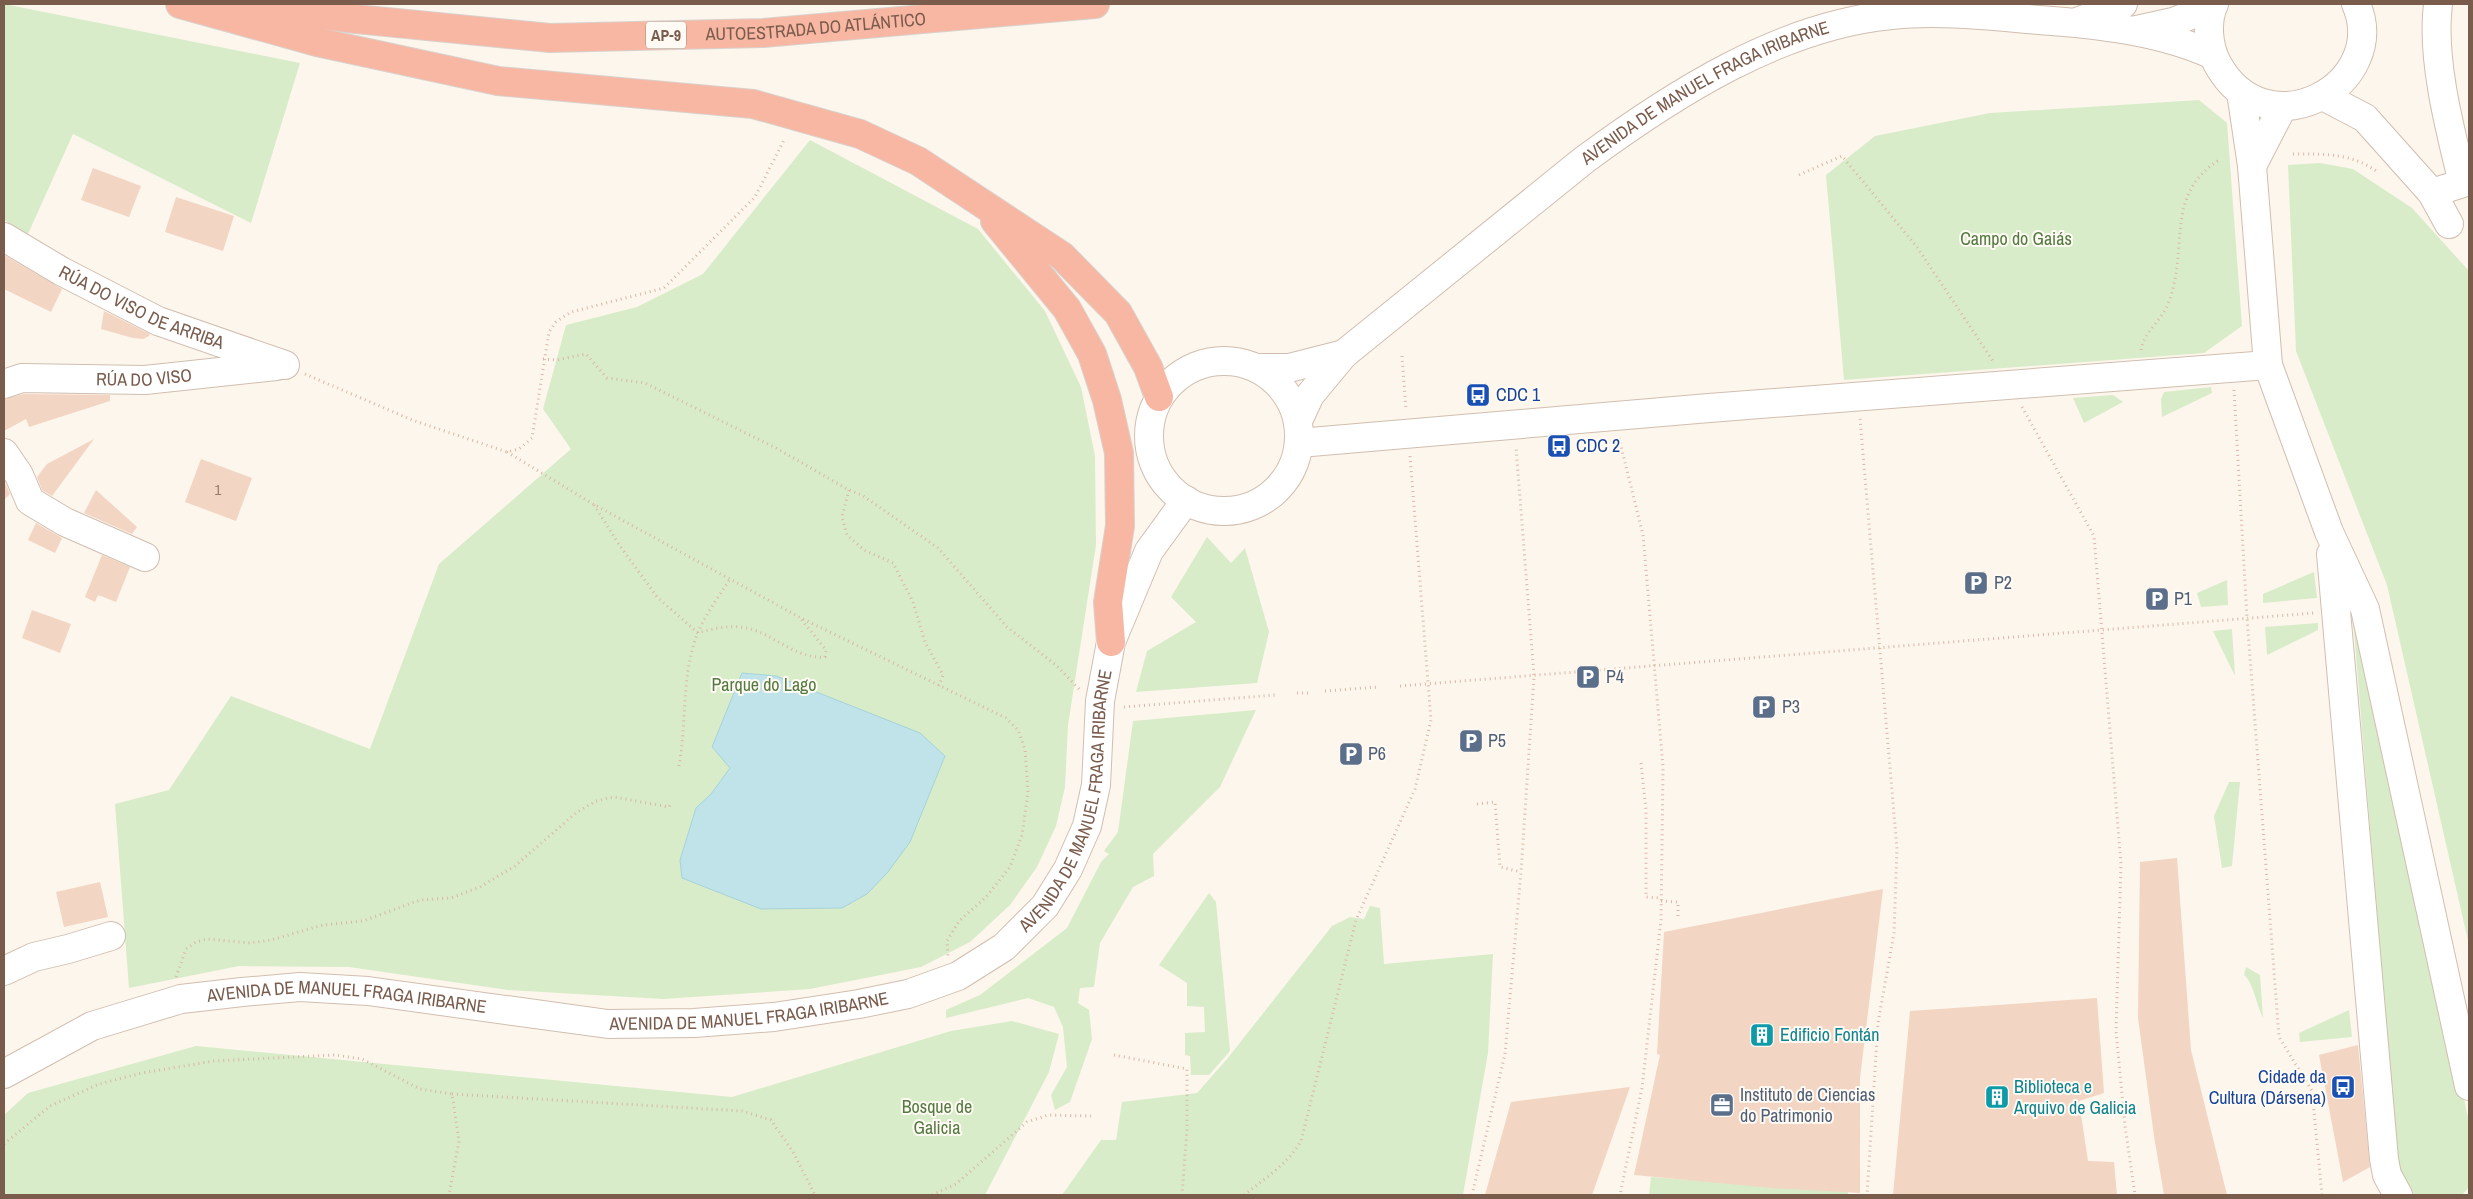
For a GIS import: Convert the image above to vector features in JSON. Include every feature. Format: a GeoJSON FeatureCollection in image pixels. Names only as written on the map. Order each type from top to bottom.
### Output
{"type":"FeatureCollection","features":[{"type":"Feature","properties":{"kind":"highway"},"geometry":{"type":"LineString","coordinates":[[180,4],[317,42],[498,81],[753,104],[860,134],[918,161],[1062,256],[1118,313],[1148,367],[1160,397]]}},
{"type":"Feature","properties":{"kind":"highway","name":"AUTOESTRADA DO ATLÁNTICO"},"geometry":{"type":"LineString","coordinates":[[237,4],[356,19],[550,38],[763,33],[1096,4]]}},
{"type":"Feature","properties":{"kind":"highway"},"geometry":{"type":"LineString","coordinates":[[975,197],[1067,309],[1092,354],[1107,400],[1119,453],[1120,526],[1108,602],[1111,642]]}},
{"type":"Feature","properties":{"kind":"street"},"geometry":{"type":"LineString","coordinates":[[2075,22],[2123,4]]}},
{"type":"Feature","properties":{"kind":"street"},"geometry":{"type":"LineString","coordinates":[[2213,6],[2209,31],[2213,55],[2224,76],[2241,92],[2263,103],[2283,106],[2304,104],[2323,96],[2340,83],[2351,66],[2361,37],[2359,11],[2356,4]]}},
{"type":"Feature","properties":{"kind":"street"},"geometry":{"type":"LineString","coordinates":[[2432,193],[2466,187],[2446,113],[2435,23],[2438,4]]}},
{"type":"Feature","properties":{"kind":"street","name":"AVENIDA DE MANUEL FRAGA IRIBARNE"},"geometry":{"type":"LineString","coordinates":[[2134,31],[2173,22],[2213,6]]}},
{"type":"Feature","properties":{"kind":"street","name":"AVENIDA DE MANUEL FRAGA IRIBARNE"},"geometry":{"type":"LineString","coordinates":[[1299,432],[1291,400],[1277,382],[1258,368],[1237,361],[1215,361],[1193,367],[1174,380],[1160,397],[1151,419],[1149,442],[1155,466],[1168,485],[1186,500],[1210,510],[1235,510],[1260,502],[1279,488],[1293,467],[1299,432],[1310,395],[1344,354],[1584,160],[1622,132],[1668,103],[1748,58],[1798,38],[1891,9],[2075,22],[2134,31],[2199,48],[2213,55]]}},
{"type":"Feature","properties":{"kind":"street"},"geometry":{"type":"LineString","coordinates":[[2351,66],[2365,118]]}},
{"type":"Feature","properties":{"kind":"street"},"geometry":{"type":"LineString","coordinates":[[2241,92],[2252,166],[2268,365],[2329,532],[2365,609],[2469,1086]]}},
{"type":"Feature","properties":{"kind":"street"},"geometry":{"type":"LineString","coordinates":[[2323,96],[2365,118],[2432,193],[2449,224]]}},
{"type":"Feature","properties":{"kind":"street"},"geometry":{"type":"LineString","coordinates":[[2252,166],[2283,106]]}},
{"type":"Feature","properties":{"kind":"street","name":"RÚA DO VISO DE ARRIBA"},"geometry":{"type":"LineString","coordinates":[[4,237],[61,270],[158,320],[285,365]]}},
{"type":"Feature","properties":{"kind":"street","name":"AVENIDA DE MANUEL FRAGA IRIBARNE"},"geometry":{"type":"LineString","coordinates":[[1258,368],[1289,368],[1344,354]]}},
{"type":"Feature","properties":{"kind":"street","name":"RÚA DO VISO"},"geometry":{"type":"LineString","coordinates":[[4,384],[22,378],[145,380],[285,365]]}},
{"type":"Feature","properties":{"kind":"street"},"geometry":{"type":"LineString","coordinates":[[1299,432],[1515,424],[2268,365]]}},
{"type":"Feature","properties":{"kind":"street"},"geometry":{"type":"LineString","coordinates":[[4,453],[19,475],[30,501],[65,522],[145,557]]}},
{"type":"Feature","properties":{"kind":"street","name":"AVENIDA DE MANUEL FRAGA IRIBARNE"},"geometry":{"type":"LineString","coordinates":[[4,1074],[92,1026],[181,999],[300,986],[368,991],[608,1024],[694,1023],[774,1017],[859,1004],[908,994],[958,976],[1004,947],[1045,906],[1068,869],[1087,826],[1096,785],[1100,749],[1100,701],[1111,642],[1149,551],[1186,500]]}},
{"type":"Feature","properties":{"kind":"street"},"geometry":{"type":"LineString","coordinates":[[2329,532],[2384,1159],[2387,1176],[2398,1195]]}},
{"type":"Feature","properties":{"kind":"street"},"geometry":{"type":"LineString","coordinates":[[4,971],[34,957],[68,950],[111,936]]}},
{"type":"Feature","properties":{"kind":"path"},"geometry":{"type":"LineString","coordinates":[[507,452],[519,450],[532,438],[543,359],[549,332],[556,322],[571,312],[664,288],[755,197],[785,138]]}},
{"type":"Feature","properties":{"kind":"path"},"geometry":{"type":"LineString","coordinates":[[2293,154],[2339,155],[2356,159],[2385,177]]}},
{"type":"Feature","properties":{"kind":"path"},"geometry":{"type":"LineString","coordinates":[[1799,175],[1842,156],[1917,247],[2009,385],[2094,536],[2121,864],[2116,1031],[2125,1126],[2135,1195]]}},
{"type":"Feature","properties":{"kind":"path"},"geometry":{"type":"LineString","coordinates":[[2141,375],[2142,344],[2162,315],[2173,291],[2179,259],[2184,202],[2195,181],[2203,172],[2219,160]]}},
{"type":"Feature","properties":{"kind":"path"},"geometry":{"type":"LineString","coordinates":[[543,359],[557,360],[586,354],[606,378],[645,383],[776,448],[849,490],[862,495],[938,548],[1007,628],[1056,665],[1083,693]]}},
{"type":"Feature","properties":{"kind":"path"},"geometry":{"type":"LineString","coordinates":[[1402,356],[1407,416]]}},
{"type":"Feature","properties":{"kind":"path"},"geometry":{"type":"LineString","coordinates":[[285,365],[412,420],[507,452],[593,504],[801,618],[1006,718],[1018,730],[1025,749],[1028,792],[1022,835],[1010,867],[986,897],[959,921],[947,941],[948,956],[958,976]]}},
{"type":"Feature","properties":{"kind":"path"},"geometry":{"type":"LineString","coordinates":[[2233,367],[2247,618],[2279,1037],[2312,1092],[2322,1195]]}},
{"type":"Feature","properties":{"kind":"path"},"geometry":{"type":"LineString","coordinates":[[1858,396],[1897,849],[1894,934],[1878,1022],[1867,1195]]}},
{"type":"Feature","properties":{"kind":"path"},"geometry":{"type":"LineString","coordinates":[[1613,416],[1643,535],[1663,767],[1661,920],[1642,1088],[1620,1195]]}},
{"type":"Feature","properties":{"kind":"path"},"geometry":{"type":"LineString","coordinates":[[1472,1195],[1505,1054],[1521,872],[1534,676],[1515,424]]}},
{"type":"Feature","properties":{"kind":"path"},"geometry":{"type":"LineString","coordinates":[[1244,1195],[1286,1162],[1295,1153],[1301,1141],[1356,920],[1415,789],[1432,720],[1410,451]]}},
{"type":"Feature","properties":{"kind":"path"},"geometry":{"type":"LineString","coordinates":[[849,490],[842,517],[847,535],[864,550],[893,564],[913,602],[924,642],[942,676],[940,686]]}},
{"type":"Feature","properties":{"kind":"path"},"geometry":{"type":"LineString","coordinates":[[593,504],[620,546],[657,597],[698,633]]}},
{"type":"Feature","properties":{"kind":"path"},"geometry":{"type":"LineString","coordinates":[[679,766],[683,746],[688,673],[698,633],[730,579]]}},
{"type":"Feature","properties":{"kind":"path"},"geometry":{"type":"LineString","coordinates":[[1400,686],[2337,611]]}},
{"type":"Feature","properties":{"kind":"path"},"geometry":{"type":"LineString","coordinates":[[698,633],[724,626],[758,631],[792,650],[818,658],[825,657],[826,650],[801,618]]}},
{"type":"Feature","properties":{"kind":"path"},"geometry":{"type":"LineString","coordinates":[[1325,691],[1378,687]]}},
{"type":"Feature","properties":{"kind":"path"},"geometry":{"type":"LineString","coordinates":[[1297,693],[1308,693]]}},
{"type":"Feature","properties":{"kind":"path"},"geometry":{"type":"LineString","coordinates":[[1132,707],[1275,695]]}},
{"type":"Feature","properties":{"kind":"path"},"geometry":{"type":"LineString","coordinates":[[1641,763],[1646,810],[1646,897],[1678,902],[1678,920]]}},
{"type":"Feature","properties":{"kind":"path"},"geometry":{"type":"LineString","coordinates":[[181,999],[176,978],[186,949],[196,942],[207,939],[250,943],[270,940],[323,925],[363,921],[420,900],[451,898],[480,886],[515,866],[577,812],[596,801],[614,797],[670,807],[670,805]]}},
{"type":"Feature","properties":{"kind":"path"},"geometry":{"type":"LineString","coordinates":[[1477,804],[1496,802],[1500,867],[1521,872]]}},
{"type":"Feature","properties":{"kind":"path"},"geometry":{"type":"LineString","coordinates":[[4,1144],[50,1106],[99,1084],[142,1073],[214,1062],[280,1056],[335,1055],[362,1058],[420,1089],[452,1094],[742,1111],[771,1120],[794,1152],[815,1195]]}},
{"type":"Feature","properties":{"kind":"path"},"geometry":{"type":"LineString","coordinates":[[1114,1055],[1187,1069],[1187,1128],[1182,1195]]}},
{"type":"Feature","properties":{"kind":"path"},"geometry":{"type":"LineString","coordinates":[[449,1195],[459,1141],[452,1094]]}},
{"type":"Feature","properties":{"kind":"path"},"geometry":{"type":"LineString","coordinates":[[932,1195],[956,1184],[1027,1122],[1048,1115],[1091,1116]]}},
{"type":"Feature","properties":{"kind":"green space"},"geometry":{"type":"Polygon","coordinates":[[[4,4],[300,63],[251,223],[73,134],[28,234],[4,220],[4,4]]]}},
{"type":"Feature","properties":{"kind":"green space","name":"Campo do Gaiás"},"geometry":{"type":"Polygon","coordinates":[[[2199,100],[2227,123],[2242,326],[2204,353],[1844,380],[1826,175],[1875,136],[1990,113],[2199,100]]]}},
{"type":"Feature","properties":{"kind":"green space","name":"Parque do Lago"},"geometry":{"type":"Polygon","coordinates":[[[810,140],[978,229],[1045,311],[1081,387],[1095,456],[1096,545],[1068,725],[1065,787],[1056,826],[1037,867],[1010,905],[970,942],[921,967],[810,989],[663,999],[508,990],[349,967],[239,966],[129,988],[115,804],[169,790],[231,696],[370,749],[439,564],[571,449],[543,409],[566,325],[637,307],[703,274],[810,140]]]}},
{"type":"Feature","properties":{"kind":"green space"},"geometry":{"type":"Polygon","coordinates":[[[2320,163],[2353,169],[2412,208],[2469,271],[2469,945],[2387,585],[2296,351],[2288,165],[2320,163]]]}},
{"type":"Feature","properties":{"kind":"green space"},"geometry":{"type":"Polygon","coordinates":[[[2211,387],[2212,393],[2162,417],[2161,399],[2164,392],[2211,387]]]}},
{"type":"Feature","properties":{"kind":"green space"},"geometry":{"type":"Polygon","coordinates":[[[2113,395],[2123,402],[2084,423],[2073,398],[2113,395]]]}},
{"type":"Feature","properties":{"kind":"green space"},"geometry":{"type":"Polygon","coordinates":[[[1207,537],[1231,563],[1245,548],[1269,632],[1257,683],[1136,692],[1147,651],[1196,622],[1171,597],[1207,537]]]}},
{"type":"Feature","properties":{"kind":"green space"},"geometry":{"type":"Polygon","coordinates":[[[2314,572],[2317,598],[2263,603],[2263,594],[2314,572]]]}},
{"type":"Feature","properties":{"kind":"green space"},"geometry":{"type":"Polygon","coordinates":[[[2227,580],[2228,605],[2201,607],[2197,593],[2227,580]]]}},
{"type":"Feature","properties":{"kind":"green space"},"geometry":{"type":"Polygon","coordinates":[[[2358,617],[2469,1122],[2469,1187],[2462,1195],[2416,1195],[2410,1192],[2398,1169],[2353,619],[2358,617]]]}},
{"type":"Feature","properties":{"kind":"green space"},"geometry":{"type":"Polygon","coordinates":[[[2318,623],[2318,630],[2267,655],[2265,627],[2318,623]]]}},
{"type":"Feature","properties":{"kind":"green space"},"geometry":{"type":"Polygon","coordinates":[[[2232,629],[2235,676],[2213,631],[2232,629]]]}},
{"type":"Feature","properties":{"kind":"green space"},"geometry":{"type":"Polygon","coordinates":[[[1256,710],[1220,787],[1153,854],[1154,876],[1133,887],[1100,943],[1094,987],[1080,988],[1078,1003],[1089,1010],[1092,1039],[1070,1102],[1055,1110],[1051,1095],[1067,1067],[1063,1027],[1054,1007],[1028,998],[946,1018],[946,1010],[980,995],[1067,928],[1101,862],[1109,854],[1104,851],[1118,832],[1133,721],[1256,710]]]}},
{"type":"Feature","properties":{"kind":"green space"},"geometry":{"type":"Polygon","coordinates":[[[2229,782],[2240,782],[2232,866],[2222,868],[2214,816],[2229,782]]]}},
{"type":"Feature","properties":{"kind":"green space"},"geometry":{"type":"Polygon","coordinates":[[[1209,893],[1216,902],[1230,1051],[1209,1075],[1191,1075],[1190,1056],[1185,1055],[1185,1033],[1205,1032],[1204,1007],[1187,1006],[1187,983],[1159,965],[1209,893]]]}},
{"type":"Feature","properties":{"kind":"green space"},"geometry":{"type":"Polygon","coordinates":[[[1370,906],[1380,908],[1384,964],[1493,954],[1488,1053],[1463,1195],[1062,1195],[1101,1140],[1116,1140],[1122,1102],[1197,1093],[1227,1059],[1332,926],[1350,917],[1364,919],[1370,906]]]}},
{"type":"Feature","properties":{"kind":"green space"},"geometry":{"type":"Polygon","coordinates":[[[2246,967],[2260,975],[2263,1018],[2252,989],[2244,975],[2246,967]]]}},
{"type":"Feature","properties":{"kind":"green space"},"geometry":{"type":"Polygon","coordinates":[[[2349,1010],[2352,1037],[2300,1042],[2299,1033],[2349,1010]]]}},
{"type":"Feature","properties":{"kind":"green space","name":"Bosque de Galicia"},"geometry":{"type":"Polygon","coordinates":[[[1012,1021],[1059,1034],[1049,1072],[985,1195],[4,1195],[4,1115],[28,1093],[196,1046],[732,1097],[951,1031],[1012,1021]]]}},
{"type":"Feature","properties":{"kind":"green space"},"geometry":{"type":"Polygon","coordinates":[[[1651,1177],[1848,1192],[1848,1195],[1649,1195],[1651,1177]]]}},
{"type":"Feature","properties":{"kind":"water"},"geometry":{"type":"Polygon","coordinates":[[[742,673],[776,676],[920,733],[945,756],[910,842],[888,872],[867,894],[842,908],[761,909],[682,878],[680,860],[696,808],[711,794],[730,768],[712,747],[742,673]]]}},
{"type":"Feature","properties":{"kind":"building"},"geometry":{"type":"Polygon","coordinates":[[[93,168],[141,186],[129,217],[81,200],[93,168]]]}},
{"type":"Feature","properties":{"kind":"building"},"geometry":{"type":"Polygon","coordinates":[[[176,197],[234,216],[223,251],[165,232],[176,197]]]}},
{"type":"Feature","properties":{"kind":"building"},"geometry":{"type":"Polygon","coordinates":[[[4,255],[62,289],[51,312],[4,289],[4,255]]]}},
{"type":"Feature","properties":{"kind":"building"},"geometry":{"type":"Polygon","coordinates":[[[104,311],[150,334],[149,336],[143,339],[133,338],[101,329],[104,311]]]}},
{"type":"Feature","properties":{"kind":"building"},"geometry":{"type":"Polygon","coordinates":[[[24,394],[110,395],[110,401],[29,427],[26,419],[4,431],[4,399],[24,394]]]}},
{"type":"Feature","properties":{"kind":"building"},"geometry":{"type":"Polygon","coordinates":[[[94,439],[52,496],[42,490],[37,477],[47,464],[94,439]]]}},
{"type":"Feature","properties":{"kind":"building"},"geometry":{"type":"Polygon","coordinates":[[[201,459],[252,478],[236,521],[185,502],[201,459]]]}},
{"type":"Feature","properties":{"kind":"building"},"geometry":{"type":"Polygon","coordinates":[[[4,480],[10,494],[4,500],[4,480]]]}},
{"type":"Feature","properties":{"kind":"building"},"geometry":{"type":"Polygon","coordinates":[[[96,490],[137,527],[132,534],[84,513],[96,490]]]}},
{"type":"Feature","properties":{"kind":"building"},"geometry":{"type":"Polygon","coordinates":[[[36,523],[62,538],[55,553],[28,540],[36,523]]]}},
{"type":"Feature","properties":{"kind":"building"},"geometry":{"type":"Polygon","coordinates":[[[102,555],[130,567],[116,602],[98,595],[95,602],[85,597],[102,555]]]}},
{"type":"Feature","properties":{"kind":"building"},"geometry":{"type":"Polygon","coordinates":[[[32,610],[71,624],[60,653],[22,638],[32,610]]]}},
{"type":"Feature","properties":{"kind":"building"},"geometry":{"type":"Polygon","coordinates":[[[2177,858],[2191,1050],[2227,1195],[2164,1195],[2154,1136],[2138,1018],[2140,862],[2177,858]]]}},
{"type":"Feature","properties":{"kind":"building"},"geometry":{"type":"Polygon","coordinates":[[[100,882],[108,917],[64,927],[56,892],[100,882]]]}},
{"type":"Feature","properties":{"kind":"building","name":"Edificio Fontán"},"geometry":{"type":"Polygon","coordinates":[[[1883,889],[1860,1078],[1860,1193],[1772,1188],[1634,1175],[1660,1055],[1657,1054],[1664,932],[1883,889]]]}},
{"type":"Feature","properties":{"kind":"building","name":"Biblioteca e Arquivo de Galicia"},"geometry":{"type":"Polygon","coordinates":[[[2097,998],[2104,1093],[2079,1101],[2088,1161],[2114,1162],[2117,1195],[1893,1195],[1910,1011],[2097,998]]]}},
{"type":"Feature","properties":{"kind":"building"},"geometry":{"type":"Polygon","coordinates":[[[2358,1045],[2370,1167],[2343,1182],[2319,1055],[2358,1045]]]}},
{"type":"Feature","properties":{"kind":"building"},"geometry":{"type":"Polygon","coordinates":[[[1630,1087],[1592,1195],[1485,1195],[1511,1102],[1630,1087]]]}},
{"type":"Feature","properties":{"kind":"place","name":"CDC 1"},"geometry":{"type":"Point","coordinates":[1478,395]}},
{"type":"Feature","properties":{"kind":"place","name":"CDC 2"},"geometry":{"type":"Point","coordinates":[1559,446]}},
{"type":"Feature","properties":{"kind":"place","name":"P2"},"geometry":{"type":"Point","coordinates":[1976,583]}},
{"type":"Feature","properties":{"kind":"place","name":"P1"},"geometry":{"type":"Point","coordinates":[2157,599]}},
{"type":"Feature","properties":{"kind":"place","name":"P4"},"geometry":{"type":"Point","coordinates":[1588,677]}},
{"type":"Feature","properties":{"kind":"place","name":"P3"},"geometry":{"type":"Point","coordinates":[1764,707]}},
{"type":"Feature","properties":{"kind":"place","name":"P5"},"geometry":{"type":"Point","coordinates":[1471,741]}},
{"type":"Feature","properties":{"kind":"place","name":"P6"},"geometry":{"type":"Point","coordinates":[1351,754]}},
{"type":"Feature","properties":{"kind":"place","name":"Edificio Fontán"},"geometry":{"type":"Point","coordinates":[1762,1035]}},
{"type":"Feature","properties":{"kind":"place","name":"Cidade da Cultura (Dársena)"},"geometry":{"type":"Point","coordinates":[2343,1087]}},
{"type":"Feature","properties":{"kind":"place","name":"Biblioteca e Arquivo de Galicia"},"geometry":{"type":"Point","coordinates":[1997,1097]}},
{"type":"Feature","properties":{"kind":"place","name":"Instituto de Ciencias do Patrimonio"},"geometry":{"type":"Point","coordinates":[1722,1105]}}]}
